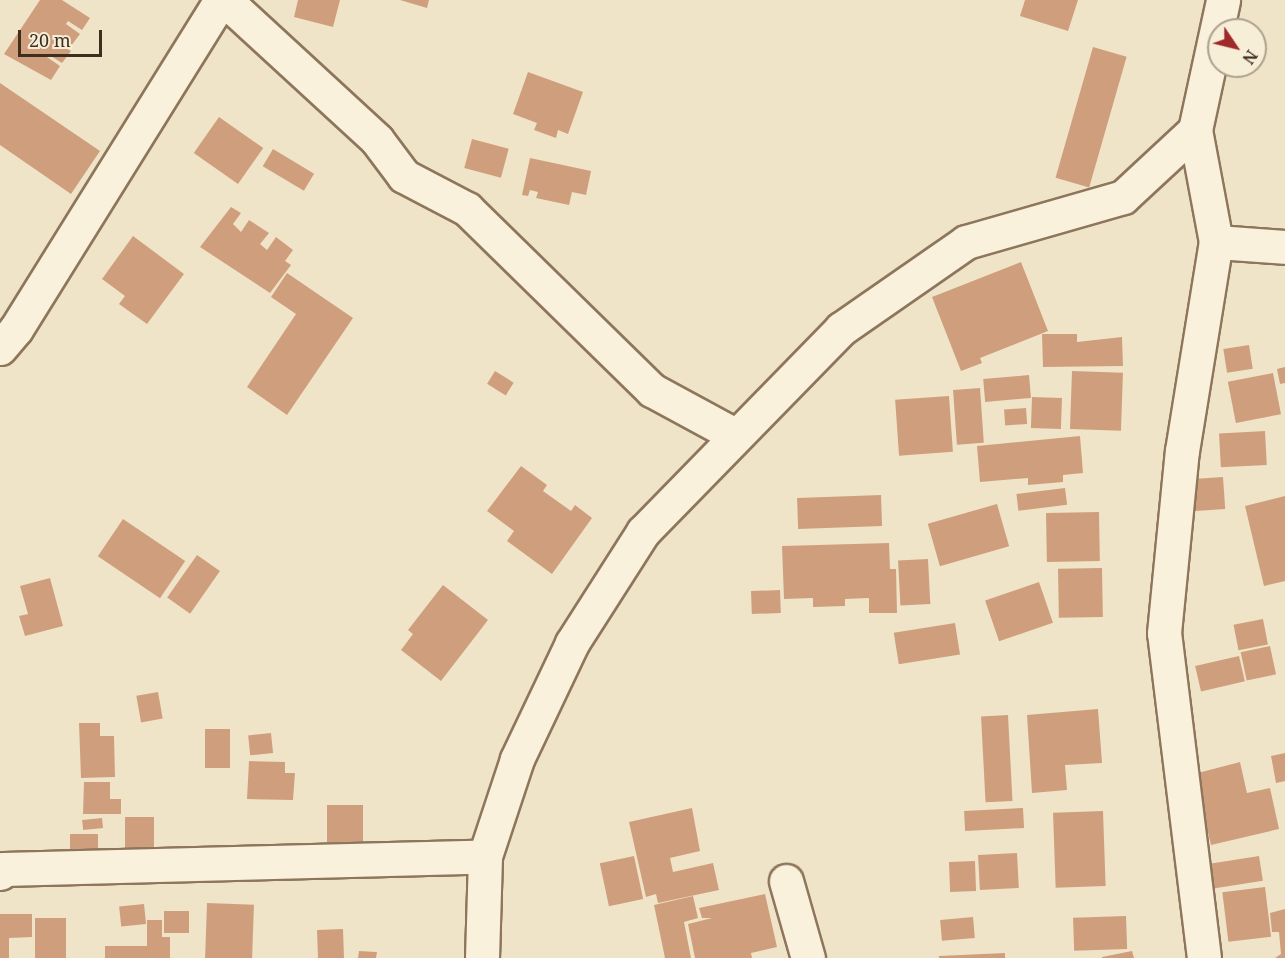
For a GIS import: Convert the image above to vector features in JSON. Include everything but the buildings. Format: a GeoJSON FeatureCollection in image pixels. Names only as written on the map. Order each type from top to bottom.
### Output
{"type":"FeatureCollection","features":[{"type":"Feature","properties":{"kind":"street"},"geometry":{"type":"LineString","coordinates":[[0,348],[16,329],[223,0],[376,140],[405,176],[467,209],[652,390],[735,435]]}},
{"type":"Feature","properties":{"kind":"street"},"geometry":{"type":"LineString","coordinates":[[1204,958],[1164,633],[1182,451],[1216,242],[1195,130],[1223,0]]}},
{"type":"Feature","properties":{"kind":"street"},"geometry":{"type":"LineString","coordinates":[[482,958],[485,856],[517,759],[572,643],[643,532],[735,435],[841,329],[966,242],[1123,197],[1195,130]]}},
{"type":"Feature","properties":{"kind":"street"},"geometry":{"type":"LineString","coordinates":[[1216,242],[1285,247]]}},
{"type":"Feature","properties":{"kind":"street"},"geometry":{"type":"LineString","coordinates":[[0,873],[3,869],[485,856]]}},
{"type":"Feature","properties":{"kind":"street"},"geometry":{"type":"LineString","coordinates":[[786,880],[808,958]]}}]}
